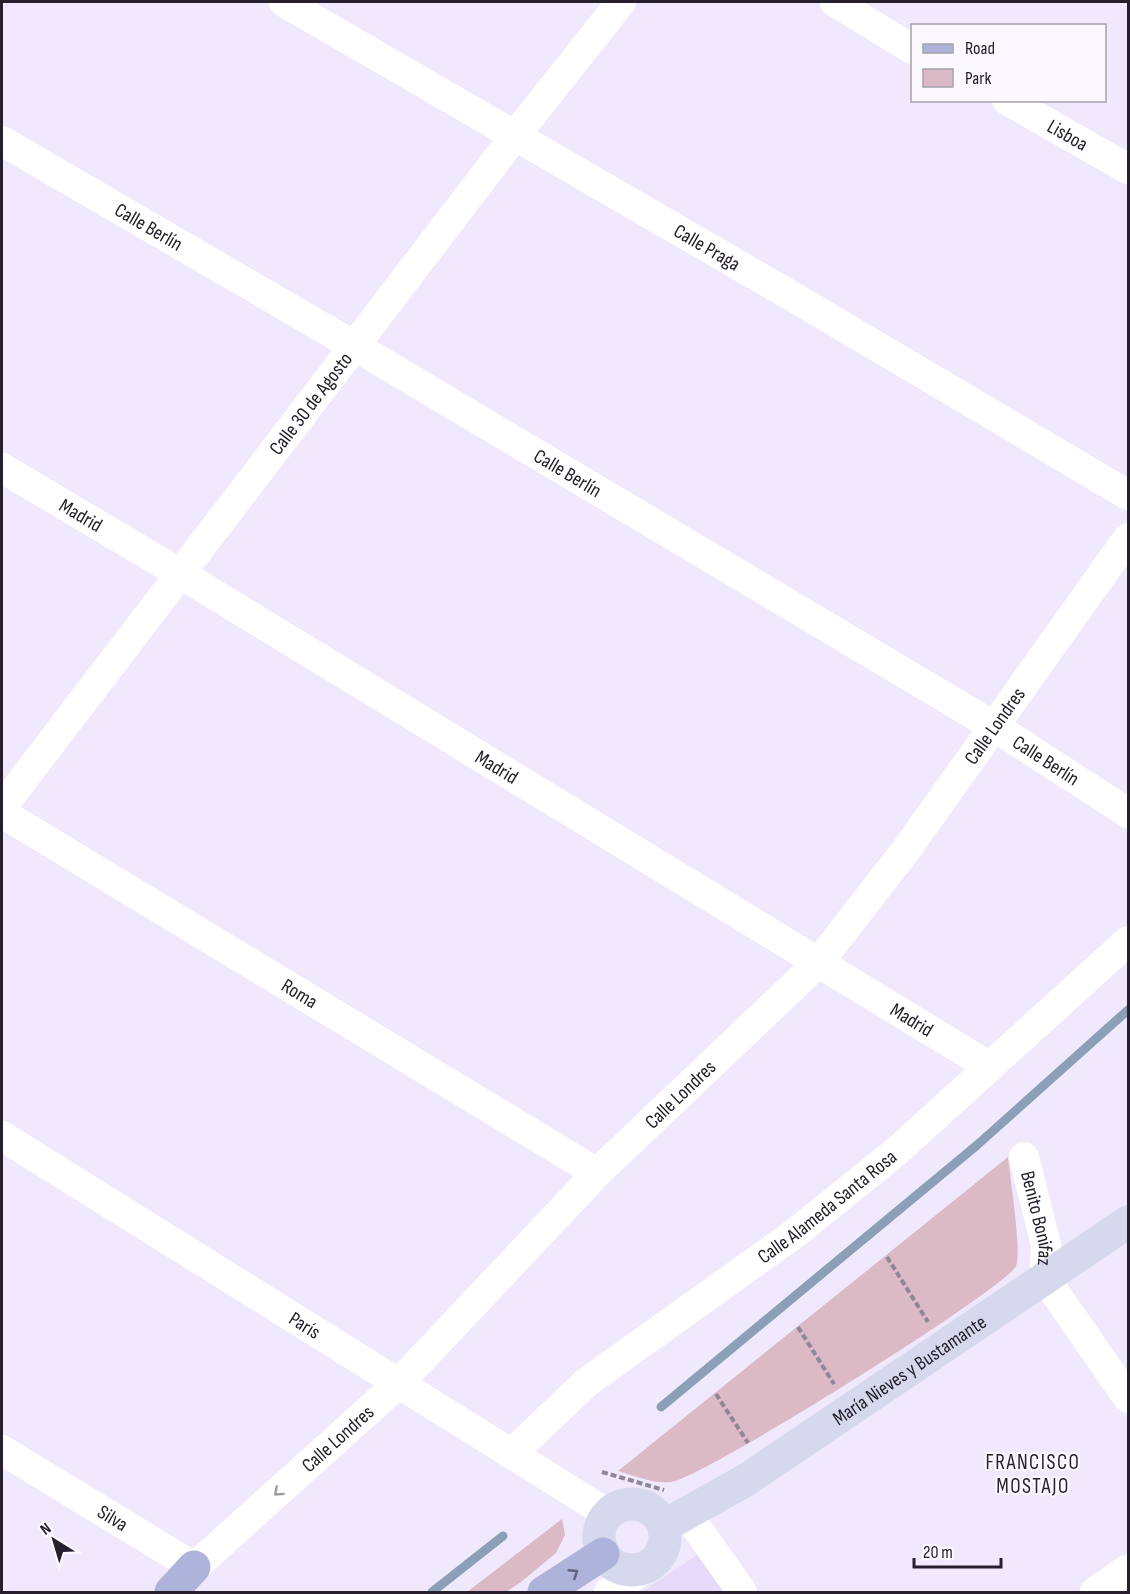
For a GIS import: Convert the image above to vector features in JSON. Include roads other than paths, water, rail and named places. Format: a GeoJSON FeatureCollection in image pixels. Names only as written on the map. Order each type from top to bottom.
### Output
{"type":"FeatureCollection","features":[{"type":"Feature","properties":{"kind":"main road"},"geometry":{"type":"LineString","coordinates":[[544,1593],[603,1554]]}},
{"type":"Feature","properties":{"kind":"main road"},"geometry":{"type":"LineString","coordinates":[[171,1593],[194,1567]]}},
{"type":"Feature","properties":{"kind":"street","name":"Calle Praga"},"geometry":{"type":"LineString","coordinates":[[284,2],[790,295],[1128,495]]}},
{"type":"Feature","properties":{"kind":"street","name":"Calle 30 de Agosto"},"geometry":{"type":"LineString","coordinates":[[2,807],[514,137],[621,2]]}},
{"type":"Feature","properties":{"kind":"street"},"geometry":{"type":"LineString","coordinates":[[835,2],[911,48]]}},
{"type":"Feature","properties":{"kind":"street","name":"Lisboa"},"geometry":{"type":"LineString","coordinates":[[1011,102],[1128,169]]}},
{"type":"Feature","properties":{"kind":"street","name":"Calle Berlín"},"geometry":{"type":"LineString","coordinates":[[2,141],[355,347],[995,728],[1128,813]]}},
{"type":"Feature","properties":{"kind":"street","name":"Madrid"},"geometry":{"type":"LineString","coordinates":[[2,468],[179,573],[990,1067]]}},
{"type":"Feature","properties":{"kind":"street","name":"Calle Londres"},"geometry":{"type":"LineString","coordinates":[[165,1593],[400,1382],[597,1173],[819,962],[995,728],[1128,538]]}},
{"type":"Feature","properties":{"kind":"street","name":"Roma"},"geometry":{"type":"LineString","coordinates":[[2,813],[597,1173]]}},
{"type":"Feature","properties":{"kind":"street","name":"Calle Alameda Santa Rosa"},"geometry":{"type":"LineString","coordinates":[[511,1454],[587,1382],[794,1234],[897,1151],[1128,941]]}},
{"type":"Feature","properties":{"kind":"street","name":"París"},"geometry":{"type":"LineString","coordinates":[[2,1136],[400,1382],[608,1514]]}},
{"type":"Feature","properties":{"kind":"street","name":"Benito Bonifaz"},"geometry":{"type":"LineString","coordinates":[[1024,1157],[1046,1245],[1044,1277],[1128,1398]]}},
{"type":"Feature","properties":{"kind":"street","name":"María Nieves y Bustamante"},"geometry":{"type":"LineString","coordinates":[[675,1520],[746,1480],[1128,1222]]}},
{"type":"Feature","properties":{"kind":"street","name":"Silva"},"geometry":{"type":"LineString","coordinates":[[2,1450],[194,1567]]}},
{"type":"Feature","properties":{"kind":"street"},"geometry":{"type":"LineString","coordinates":[[649,1566],[629,1570],[619,1568],[603,1554],[599,1533],[608,1514],[627,1504],[639,1504],[659,1516],[675,1520],[742,1593]]}},
{"type":"Feature","properties":{"kind":"street"},"geometry":{"type":"LineString","coordinates":[[609,1593],[658,1558],[675,1520]]}},
{"type":"Feature","properties":{"kind":"street"},"geometry":{"type":"LineString","coordinates":[[1095,1593],[1128,1569]]}},
{"type":"Feature","properties":{"kind":"waterway"},"geometry":{"type":"LineString","coordinates":[[661,1407],[976,1146],[1128,1010]]}},
{"type":"Feature","properties":{"kind":"waterway"},"geometry":{"type":"LineString","coordinates":[[432,1592],[503,1536]]}},
{"type":"Feature","properties":{"kind":"district","name":"FRANCISCO MOSTAJO"},"geometry":{"type":"Point","coordinates":[1033,1474]}}]}
